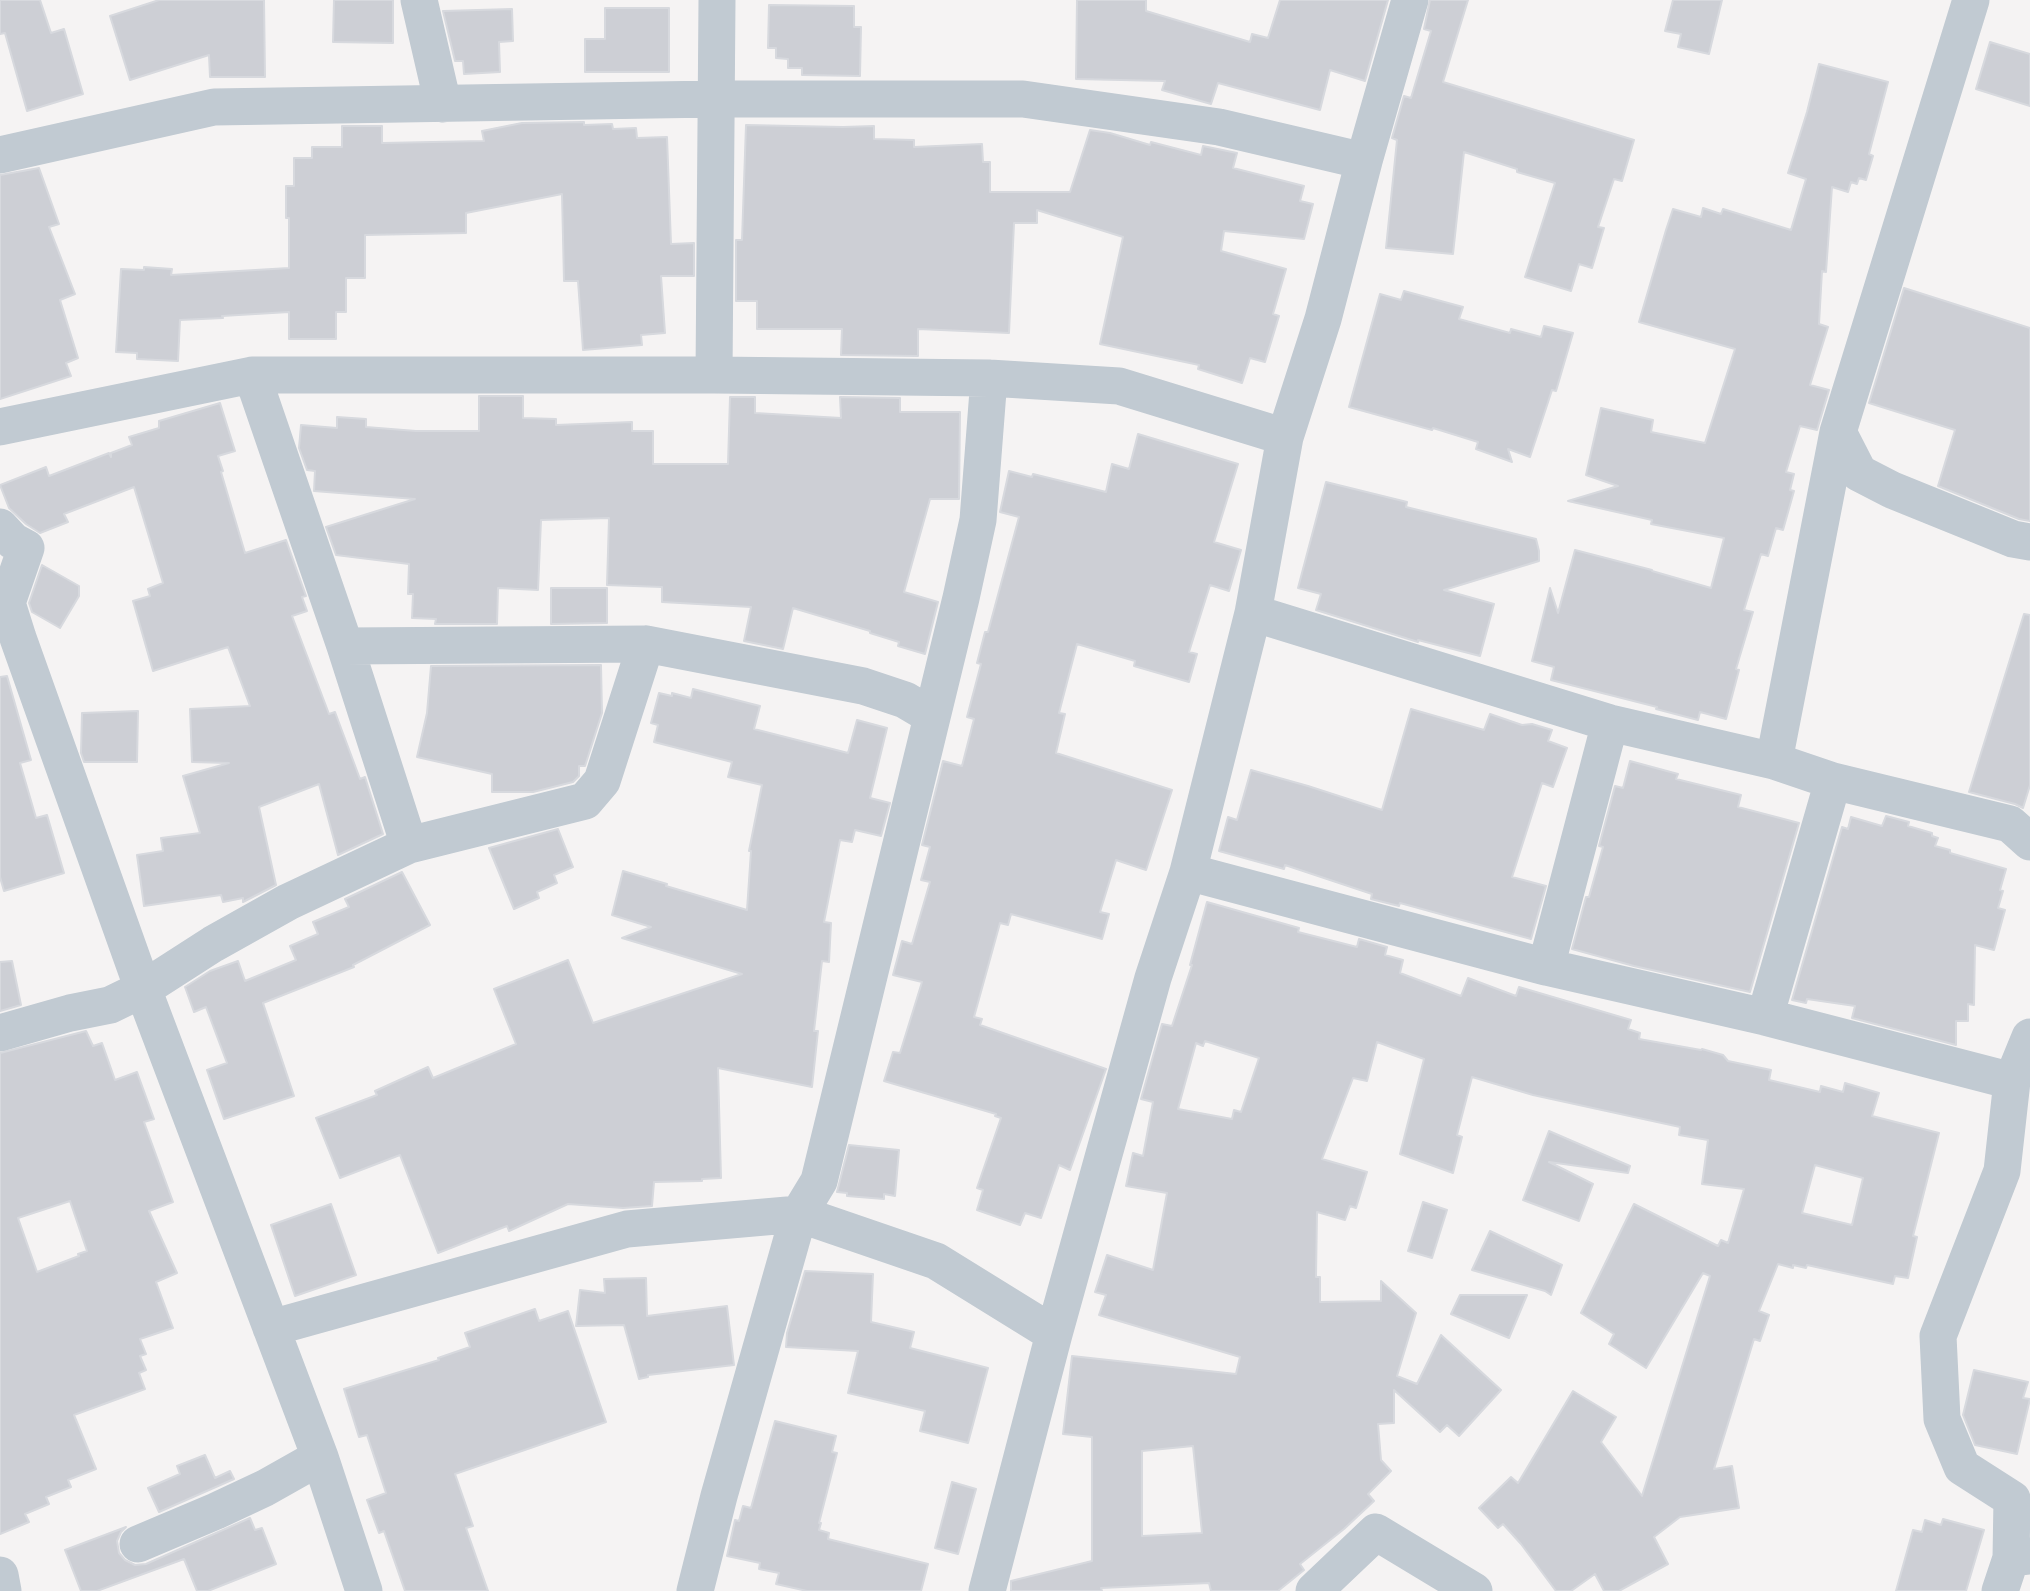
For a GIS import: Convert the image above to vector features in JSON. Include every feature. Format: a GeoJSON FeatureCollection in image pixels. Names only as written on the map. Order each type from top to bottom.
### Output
{"type":"FeatureCollection","features":[{"type":"Feature","properties":{"kind":"street"},"geometry":{"type":"LineString","coordinates":[[419,0],[443,104]]}},
{"type":"Feature","properties":{"kind":"street"},"geometry":{"type":"LineString","coordinates":[[714,374],[717,0]]}},
{"type":"Feature","properties":{"kind":"street"},"geometry":{"type":"LineString","coordinates":[[986,1591],[1153,978],[1188,872],[1253,612],[1285,437],[1323,319],[1410,0]]}},
{"type":"Feature","properties":{"kind":"street"},"geometry":{"type":"LineString","coordinates":[[1774,761],[1838,432],[1971,0]]}},
{"type":"Feature","properties":{"kind":"street"},"geometry":{"type":"LineString","coordinates":[[0,155],[214,107],[716,99],[1023,99],[1219,127],[1364,162]]}},
{"type":"Feature","properties":{"kind":"street"},"geometry":{"type":"LineString","coordinates":[[0,427],[252,374],[714,374],[989,378],[1119,386],[1285,437]]}},
{"type":"Feature","properties":{"kind":"street"},"geometry":{"type":"LineString","coordinates":[[252,374],[345,646],[409,845]]}},
{"type":"Feature","properties":{"kind":"street"},"geometry":{"type":"LineString","coordinates":[[695,1591],[719,1496],[799,1214],[819,1181],[961,598],[978,520],[989,378]]}},
{"type":"Feature","properties":{"kind":"street"},"geometry":{"type":"LineString","coordinates":[[1838,432],[1859,473],[1904,495],[2013,539],[2030,542]]}},
{"type":"Feature","properties":{"kind":"street"},"geometry":{"type":"LineString","coordinates":[[0,527],[13,541],[26,548],[7,603],[9,640],[320,1457],[364,1591]]}},
{"type":"Feature","properties":{"kind":"street"},"geometry":{"type":"LineString","coordinates":[[1253,612],[1610,723],[1774,761],[1833,781],[2010,824],[2030,842]]}},
{"type":"Feature","properties":{"kind":"street"},"geometry":{"type":"LineString","coordinates":[[345,646],[646,644],[863,686],[905,700],[932,716]]}},
{"type":"Feature","properties":{"kind":"street"},"geometry":{"type":"LineString","coordinates":[[0,1033],[70,1013],[110,1005],[143,989],[213,943],[288,902],[409,845],[585,801],[602,781],[646,644]]}},
{"type":"Feature","properties":{"kind":"street"},"geometry":{"type":"LineString","coordinates":[[1546,967],[1610,723]]}},
{"type":"Feature","properties":{"kind":"street"},"geometry":{"type":"LineString","coordinates":[[1765,1017],[1833,781]]}},
{"type":"Feature","properties":{"kind":"street"},"geometry":{"type":"LineString","coordinates":[[1188,872],[1546,967],[1765,1017],[2012,1081]]}},
{"type":"Feature","properties":{"kind":"street"},"geometry":{"type":"LineString","coordinates":[[2014,1568],[2012,1499],[1962,1467],[1942,1419],[1938,1336],[2002,1171],[2012,1081],[2030,1037]]}},
{"type":"Feature","properties":{"kind":"street"},"geometry":{"type":"LineString","coordinates":[[271,1328],[627,1229],[799,1214],[936,1261],[1054,1334]]}},
{"type":"Feature","properties":{"kind":"street"},"geometry":{"type":"LineString","coordinates":[[138,1544],[265,1488],[320,1457]]}},
{"type":"Feature","properties":{"kind":"street"},"geometry":{"type":"LineString","coordinates":[[1314,1591],[1376,1532],[1474,1591]]}},
{"type":"Feature","properties":{"kind":"street"},"geometry":{"type":"LineString","coordinates":[[0,1575],[3,1591]]}},
{"type":"Feature","properties":{"kind":"building"},"geometry":{"type":"Polygon","coordinates":[[[0,0],[40,0],[51,33],[64,29],[83,94],[27,111],[5,33],[0,34],[0,0]]]}},
{"type":"Feature","properties":{"kind":"building"},"geometry":{"type":"Polygon","coordinates":[[[159,0],[264,0],[265,77],[210,77],[209,55],[130,80],[110,16],[159,0]]]}},
{"type":"Feature","properties":{"kind":"building"},"geometry":{"type":"Polygon","coordinates":[[[334,0],[393,0],[393,43],[333,42],[334,0]]]}},
{"type":"Feature","properties":{"kind":"building"},"geometry":{"type":"Polygon","coordinates":[[[1077,0],[1146,0],[1146,11],[1250,42],[1252,34],[1268,38],[1280,0],[1388,0],[1365,81],[1330,70],[1320,110],[1218,83],[1211,104],[1162,90],[1165,81],[1076,79],[1077,0]]]}},
{"type":"Feature","properties":{"kind":"building"},"geometry":{"type":"Polygon","coordinates":[[[1430,0],[1468,0],[1443,82],[1634,140],[1622,181],[1614,179],[1598,227],[1604,228],[1592,268],[1579,264],[1571,291],[1525,277],[1555,183],[1464,152],[1453,254],[1386,248],[1397,140],[1392,138],[1404,96],[1411,98],[1431,31],[1424,29],[1430,0]]]}},
{"type":"Feature","properties":{"kind":"building"},"geometry":{"type":"Polygon","coordinates":[[[1673,0],[1722,0],[1709,54],[1678,47],[1681,34],[1665,31],[1673,0]]]}},
{"type":"Feature","properties":{"kind":"building"},"geometry":{"type":"Polygon","coordinates":[[[769,5],[854,6],[854,27],[861,27],[860,76],[802,75],[802,68],[788,68],[788,59],[776,58],[776,48],[768,48],[769,5]]]}},
{"type":"Feature","properties":{"kind":"building"},"geometry":{"type":"Polygon","coordinates":[[[605,8],[669,8],[669,72],[585,72],[585,39],[605,39],[605,8]]]}},
{"type":"Feature","properties":{"kind":"building"},"geometry":{"type":"Polygon","coordinates":[[[512,9],[513,41],[499,42],[500,72],[464,74],[463,61],[455,61],[443,11],[512,9]]]}},
{"type":"Feature","properties":{"kind":"building"},"geometry":{"type":"Polygon","coordinates":[[[1990,42],[2030,54],[2030,106],[1976,89],[1990,42]]]}},
{"type":"Feature","properties":{"kind":"building"},"geometry":{"type":"Polygon","coordinates":[[[1819,64],[1888,82],[1869,154],[1873,156],[1866,180],[1859,178],[1857,184],[1851,182],[1848,192],[1832,187],[1819,324],[1828,327],[1810,385],[1829,390],[1817,430],[1800,426],[1786,472],[1794,474],[1790,490],[1794,491],[1783,530],[1776,528],[1768,556],[1761,554],[1744,610],[1753,612],[1736,669],[1739,670],[1726,719],[1700,712],[1698,720],[1551,680],[1554,667],[1532,661],[1550,588],[1558,613],[1575,550],[1711,588],[1724,538],[1651,524],[1652,520],[1568,501],[1618,486],[1586,475],[1601,408],[1653,420],[1651,432],[1705,443],[1735,349],[1639,322],[1666,230],[1673,209],[1701,217],[1703,208],[1721,214],[1723,209],[1791,230],[1806,179],[1788,173],[1819,64]]]}},
{"type":"Feature","properties":{"kind":"building"},"geometry":{"type":"Polygon","coordinates":[[[584,122],[584,125],[612,124],[613,129],[636,128],[637,138],[667,137],[671,244],[694,243],[694,276],[661,276],[665,333],[641,335],[642,345],[583,350],[578,281],[564,281],[562,194],[466,213],[466,233],[365,235],[365,278],[346,278],[346,312],[336,312],[336,339],[289,339],[289,312],[180,320],[178,361],[137,359],[137,353],[116,352],[121,269],[172,269],[171,275],[289,268],[286,186],[294,186],[294,158],[312,158],[312,147],[342,147],[342,126],[382,126],[382,143],[484,141],[482,131],[522,123],[584,122]]]}},
{"type":"Feature","properties":{"kind":"building"},"geometry":{"type":"Polygon","coordinates":[[[746,125],[874,126],[874,139],[914,140],[914,147],[982,144],[983,162],[990,162],[990,192],[1070,192],[1090,130],[1201,155],[1203,146],[1237,153],[1233,168],[1304,186],[1300,201],[1313,204],[1304,239],[1224,231],[1221,251],[1286,269],[1273,314],[1279,316],[1265,362],[1250,358],[1242,383],[1198,369],[1199,365],[1100,344],[1123,237],[1037,210],[1037,223],[1014,223],[1009,333],[918,329],[918,356],[841,355],[842,329],[757,329],[757,301],[736,301],[736,240],[742,240],[746,125]]]}},
{"type":"Feature","properties":{"kind":"building"},"geometry":{"type":"Polygon","coordinates":[[[39,168],[59,224],[49,227],[75,294],[60,300],[78,358],[66,363],[71,376],[0,399],[0,175],[39,168]]]}},
{"type":"Feature","properties":{"kind":"building"},"geometry":{"type":"Polygon","coordinates":[[[1904,288],[2030,328],[2030,521],[1938,486],[1955,430],[1869,403],[1904,288]]]}},
{"type":"Feature","properties":{"kind":"building"},"geometry":{"type":"Polygon","coordinates":[[[1404,291],[1463,307],[1459,319],[1510,333],[1511,329],[1541,337],[1544,326],[1573,333],[1556,391],[1552,390],[1530,457],[1508,449],[1512,462],[1476,449],[1478,442],[1349,407],[1380,294],[1401,300],[1404,291]]]}},
{"type":"Feature","properties":{"kind":"building"},"geometry":{"type":"Polygon","coordinates":[[[479,396],[523,396],[523,418],[556,419],[556,425],[632,422],[632,431],[653,431],[653,464],[728,464],[730,397],[755,397],[755,413],[841,418],[840,397],[900,398],[900,412],[960,412],[959,499],[930,499],[904,592],[938,602],[925,654],[898,646],[899,642],[870,631],[793,608],[783,649],[744,641],[751,607],[662,602],[662,587],[607,585],[609,518],[541,520],[538,590],[498,588],[497,624],[435,624],[436,619],[412,618],[413,594],[408,594],[409,564],[336,555],[326,527],[415,499],[314,491],[315,471],[307,470],[299,448],[301,425],[337,428],[337,417],[366,419],[366,427],[416,431],[479,431],[479,396]]]}},
{"type":"Feature","properties":{"kind":"building"},"geometry":{"type":"Polygon","coordinates":[[[220,403],[235,451],[218,456],[245,553],[286,540],[306,596],[302,597],[307,611],[292,616],[329,714],[335,712],[360,779],[365,777],[383,834],[338,855],[319,784],[259,807],[276,885],[243,902],[243,898],[223,902],[221,895],[144,906],[137,855],[163,851],[161,838],[200,833],[183,776],[229,763],[192,762],[190,709],[250,706],[228,647],[153,671],[133,601],[150,596],[148,589],[163,583],[134,487],[64,514],[68,522],[40,533],[9,508],[0,485],[46,467],[49,476],[109,453],[111,457],[111,453],[132,445],[129,437],[159,428],[159,421],[220,403]]]}},
{"type":"Feature","properties":{"kind":"building"},"geometry":{"type":"Polygon","coordinates":[[[1138,434],[1238,464],[1214,542],[1241,550],[1229,591],[1210,585],[1189,652],[1197,654],[1189,682],[1134,666],[1135,661],[1077,644],[1059,713],[1065,714],[1056,753],[1172,790],[1146,870],[1116,860],[1100,912],[1109,914],[1102,939],[1011,914],[1008,925],[1000,923],[974,1017],[982,1019],[980,1025],[1106,1069],[1070,1170],[1059,1165],[1041,1218],[1025,1213],[1020,1225],[977,1210],[983,1190],[977,1188],[1001,1118],[995,1116],[996,1114],[884,1081],[893,1052],[900,1053],[922,982],[893,975],[902,941],[912,944],[930,882],[921,880],[930,847],[922,845],[943,761],[962,766],[974,719],[967,717],[981,664],[977,663],[1019,517],[1000,512],[1009,471],[1032,477],[1033,474],[1106,492],[1112,464],[1129,469],[1138,434]]]}},
{"type":"Feature","properties":{"kind":"building"},"geometry":{"type":"Polygon","coordinates":[[[1326,482],[1407,502],[1406,507],[1536,539],[1539,561],[1444,590],[1494,604],[1480,656],[1418,642],[1316,610],[1321,594],[1298,588],[1326,482]]]}},
{"type":"Feature","properties":{"kind":"building"},"geometry":{"type":"Polygon","coordinates":[[[42,565],[79,586],[79,596],[60,628],[32,612],[29,603],[42,565]]]}},
{"type":"Feature","properties":{"kind":"building"},"geometry":{"type":"Polygon","coordinates":[[[551,588],[607,588],[607,623],[551,624],[551,588]]]}},
{"type":"Feature","properties":{"kind":"building"},"geometry":{"type":"Polygon","coordinates":[[[2024,614],[2030,615],[2030,785],[2023,808],[1969,792],[2024,614]]]}},
{"type":"Feature","properties":{"kind":"building"},"geometry":{"type":"Polygon","coordinates":[[[601,665],[602,713],[585,766],[579,766],[579,776],[573,782],[533,792],[492,792],[492,774],[417,757],[427,713],[431,666],[601,665]]]}},
{"type":"Feature","properties":{"kind":"building"},"geometry":{"type":"Polygon","coordinates":[[[7,676],[31,760],[20,763],[36,818],[47,815],[64,873],[4,891],[0,877],[0,677],[7,676]]]}},
{"type":"Feature","properties":{"kind":"building"},"geometry":{"type":"Polygon","coordinates":[[[693,689],[760,706],[754,729],[848,753],[857,720],[887,728],[870,798],[890,803],[881,836],[855,830],[852,842],[840,840],[824,922],[831,923],[829,962],[822,961],[814,1031],[818,1031],[812,1087],[718,1068],[721,1178],[654,1182],[652,1206],[623,1208],[568,1204],[509,1231],[507,1226],[438,1253],[400,1155],[340,1178],[316,1118],[377,1095],[375,1091],[428,1067],[433,1078],[516,1044],[494,989],[568,960],[593,1023],[742,974],[622,938],[651,927],[612,915],[623,871],[747,910],[749,851],[762,785],[728,777],[732,762],[654,742],[658,725],[651,723],[659,693],[691,698],[693,689]]]}},
{"type":"Feature","properties":{"kind":"building"},"geometry":{"type":"Polygon","coordinates":[[[1411,709],[1484,730],[1490,714],[1522,725],[1532,724],[1552,730],[1548,741],[1567,748],[1553,787],[1542,783],[1512,877],[1546,886],[1531,939],[1400,903],[1399,906],[1371,899],[1372,894],[1285,865],[1284,869],[1219,851],[1228,817],[1237,820],[1251,770],[1382,810],[1411,709]]]}},
{"type":"Feature","properties":{"kind":"building"},"geometry":{"type":"Polygon","coordinates":[[[138,711],[137,762],[84,762],[81,753],[82,713],[138,711]]]}},
{"type":"Feature","properties":{"kind":"building"},"geometry":{"type":"Polygon","coordinates":[[[1630,761],[1678,774],[1676,779],[1741,795],[1738,807],[1799,823],[1750,992],[1572,949],[1603,847],[1599,846],[1615,786],[1623,788],[1630,761]]]}},
{"type":"Feature","properties":{"kind":"building"},"geometry":{"type":"Polygon","coordinates":[[[1886,816],[1909,822],[1908,826],[1932,833],[1932,836],[1938,838],[1935,846],[1950,850],[1950,853],[2006,869],[1998,908],[2005,910],[1994,950],[1975,945],[1974,1005],[1968,1004],[1968,1021],[1956,1021],[1956,1045],[1852,1018],[1855,1006],[1807,999],[1806,1003],[1792,1000],[1842,827],[1848,829],[1851,817],[1882,826],[1886,816]]]}},
{"type":"Feature","properties":{"kind":"building"},"geometry":{"type":"Polygon","coordinates":[[[558,829],[573,867],[554,875],[557,883],[537,892],[539,898],[514,909],[489,848],[558,829]]]}},
{"type":"Feature","properties":{"kind":"building"},"geometry":{"type":"Polygon","coordinates":[[[402,872],[430,925],[353,965],[354,967],[263,1003],[294,1096],[224,1119],[207,1070],[227,1063],[206,1007],[194,1012],[185,987],[210,971],[238,961],[245,981],[296,960],[290,946],[318,934],[313,922],[349,907],[345,899],[402,872]]]}},
{"type":"Feature","properties":{"kind":"building"},"geometry":{"type":"Polygon","coordinates":[[[1207,902],[1299,928],[1298,932],[1357,947],[1359,939],[1387,947],[1385,955],[1403,960],[1400,973],[1461,996],[1468,978],[1516,996],[1519,987],[1631,1020],[1628,1029],[1640,1033],[1639,1039],[1702,1049],[1723,1055],[1728,1061],[1771,1070],[1769,1080],[1820,1092],[1821,1086],[1843,1092],[1845,1083],[1879,1093],[1872,1116],[1939,1133],[1913,1236],[1917,1237],[1908,1278],[1895,1276],[1893,1284],[1807,1265],[1806,1268],[1793,1265],[1793,1268],[1778,1264],[1759,1311],[1769,1315],[1760,1341],[1754,1339],[1714,1469],[1732,1466],[1739,1508],[1680,1517],[1654,1537],[1668,1564],[1619,1591],[1604,1591],[1595,1574],[1571,1591],[1556,1591],[1503,1524],[1498,1528],[1479,1508],[1511,1477],[1518,1483],[1573,1391],[1616,1417],[1601,1442],[1642,1496],[1710,1276],[1703,1273],[1646,1368],[1609,1344],[1614,1334],[1581,1313],[1634,1204],[1718,1246],[1721,1240],[1728,1243],[1744,1189],[1702,1184],[1708,1140],[1679,1135],[1680,1127],[1533,1095],[1472,1077],[1457,1135],[1462,1137],[1453,1173],[1400,1154],[1424,1059],[1377,1042],[1367,1081],[1353,1078],[1322,1159],[1367,1172],[1356,1208],[1350,1206],[1345,1220],[1317,1212],[1316,1277],[1320,1277],[1320,1302],[1381,1301],[1381,1281],[1416,1313],[1397,1376],[1417,1384],[1441,1335],[1501,1390],[1459,1436],[1447,1425],[1440,1432],[1394,1390],[1394,1423],[1378,1424],[1381,1460],[1391,1471],[1368,1494],[1374,1501],[1300,1564],[1304,1570],[1278,1591],[1211,1591],[1209,1583],[1101,1588],[1102,1591],[1011,1591],[1011,1581],[1092,1561],[1092,1437],[1063,1434],[1072,1356],[1236,1374],[1240,1357],[1099,1315],[1106,1295],[1095,1292],[1107,1255],[1153,1270],[1167,1193],[1126,1186],[1133,1153],[1143,1156],[1153,1102],[1141,1099],[1162,1024],[1172,1026],[1207,902]],[[1205,1041],[1203,1046],[1196,1043],[1178,1109],[1232,1119],[1234,1110],[1241,1112],[1259,1058],[1205,1041]],[[1815,1165],[1802,1213],[1852,1225],[1863,1178],[1815,1165]],[[1193,1446],[1142,1451],[1142,1536],[1202,1533],[1193,1446]]]}},
{"type":"Feature","properties":{"kind":"building"},"geometry":{"type":"Polygon","coordinates":[[[12,961],[21,1005],[0,1011],[0,962],[12,961]]]}},
{"type":"Feature","properties":{"kind":"building"},"geometry":{"type":"Polygon","coordinates":[[[86,1031],[93,1046],[102,1043],[115,1080],[137,1072],[154,1119],[144,1122],[173,1202],[149,1211],[177,1273],[156,1282],[173,1328],[140,1339],[146,1354],[140,1356],[146,1370],[139,1373],[145,1389],[74,1415],[96,1469],[68,1480],[71,1487],[46,1497],[49,1504],[25,1514],[29,1522],[0,1534],[0,1053],[86,1031]],[[70,1201],[18,1218],[37,1272],[87,1251],[70,1201]]]}},
{"type":"Feature","properties":{"kind":"building"},"geometry":{"type":"Polygon","coordinates":[[[1549,1131],[1630,1166],[1628,1173],[1549,1162],[1593,1184],[1579,1221],[1523,1200],[1549,1131]]]}},
{"type":"Feature","properties":{"kind":"building"},"geometry":{"type":"Polygon","coordinates":[[[849,1145],[899,1150],[895,1196],[884,1194],[884,1199],[847,1196],[847,1193],[837,1192],[849,1145]]]}},
{"type":"Feature","properties":{"kind":"building"},"geometry":{"type":"Polygon","coordinates":[[[1423,1202],[1447,1210],[1432,1258],[1408,1251],[1423,1202]]]}},
{"type":"Feature","properties":{"kind":"building"},"geometry":{"type":"Polygon","coordinates":[[[331,1204],[356,1275],[295,1296],[271,1225],[331,1204]]]}},
{"type":"Feature","properties":{"kind":"building"},"geometry":{"type":"Polygon","coordinates":[[[1490,1231],[1562,1265],[1551,1295],[1472,1270],[1490,1231]]]}},
{"type":"Feature","properties":{"kind":"building"},"geometry":{"type":"Polygon","coordinates":[[[805,1271],[873,1274],[871,1322],[914,1332],[910,1348],[988,1368],[968,1443],[920,1431],[925,1411],[848,1393],[858,1351],[786,1347],[787,1333],[805,1271]]]}},
{"type":"Feature","properties":{"kind":"building"},"geometry":{"type":"Polygon","coordinates":[[[646,1278],[647,1316],[727,1306],[734,1365],[648,1375],[639,1379],[624,1325],[576,1326],[580,1290],[605,1293],[604,1279],[646,1278]]]}},
{"type":"Feature","properties":{"kind":"building"},"geometry":{"type":"Polygon","coordinates":[[[1460,1295],[1527,1295],[1509,1338],[1451,1314],[1460,1295]]]}},
{"type":"Feature","properties":{"kind":"building"},"geometry":{"type":"Polygon","coordinates":[[[535,1309],[539,1321],[568,1311],[606,1422],[455,1474],[473,1526],[466,1528],[488,1591],[405,1591],[384,1531],[379,1533],[367,1500],[386,1493],[367,1435],[359,1437],[344,1389],[439,1360],[438,1358],[470,1347],[465,1333],[535,1309]]]}},
{"type":"Feature","properties":{"kind":"building"},"geometry":{"type":"Polygon","coordinates":[[[1974,1370],[2028,1382],[2023,1398],[2030,1399],[2017,1454],[1975,1445],[1963,1415],[1974,1370]]]}},
{"type":"Feature","properties":{"kind":"building"},"geometry":{"type":"Polygon","coordinates":[[[775,1421],[836,1436],[832,1452],[837,1453],[819,1530],[829,1533],[828,1539],[928,1564],[921,1591],[807,1591],[776,1584],[779,1573],[759,1569],[760,1563],[727,1556],[735,1520],[739,1521],[743,1506],[751,1508],[775,1421]]]}},
{"type":"Feature","properties":{"kind":"building"},"geometry":{"type":"Polygon","coordinates":[[[205,1455],[215,1478],[230,1471],[234,1479],[159,1512],[148,1488],[180,1474],[177,1466],[205,1455]]]}},
{"type":"Feature","properties":{"kind":"building"},"geometry":{"type":"Polygon","coordinates":[[[952,1482],[976,1489],[958,1554],[935,1548],[952,1482]]]}},
{"type":"Feature","properties":{"kind":"building"},"geometry":{"type":"Polygon","coordinates":[[[250,1518],[255,1530],[262,1528],[276,1564],[208,1591],[197,1591],[184,1559],[97,1591],[81,1591],[65,1550],[126,1527],[117,1541],[119,1553],[135,1565],[146,1564],[250,1518]]]}},
{"type":"Feature","properties":{"kind":"building"},"geometry":{"type":"Polygon","coordinates":[[[1943,1519],[1984,1530],[1966,1591],[1896,1591],[1913,1530],[1922,1532],[1925,1520],[1941,1525],[1943,1519]]]}}]}
